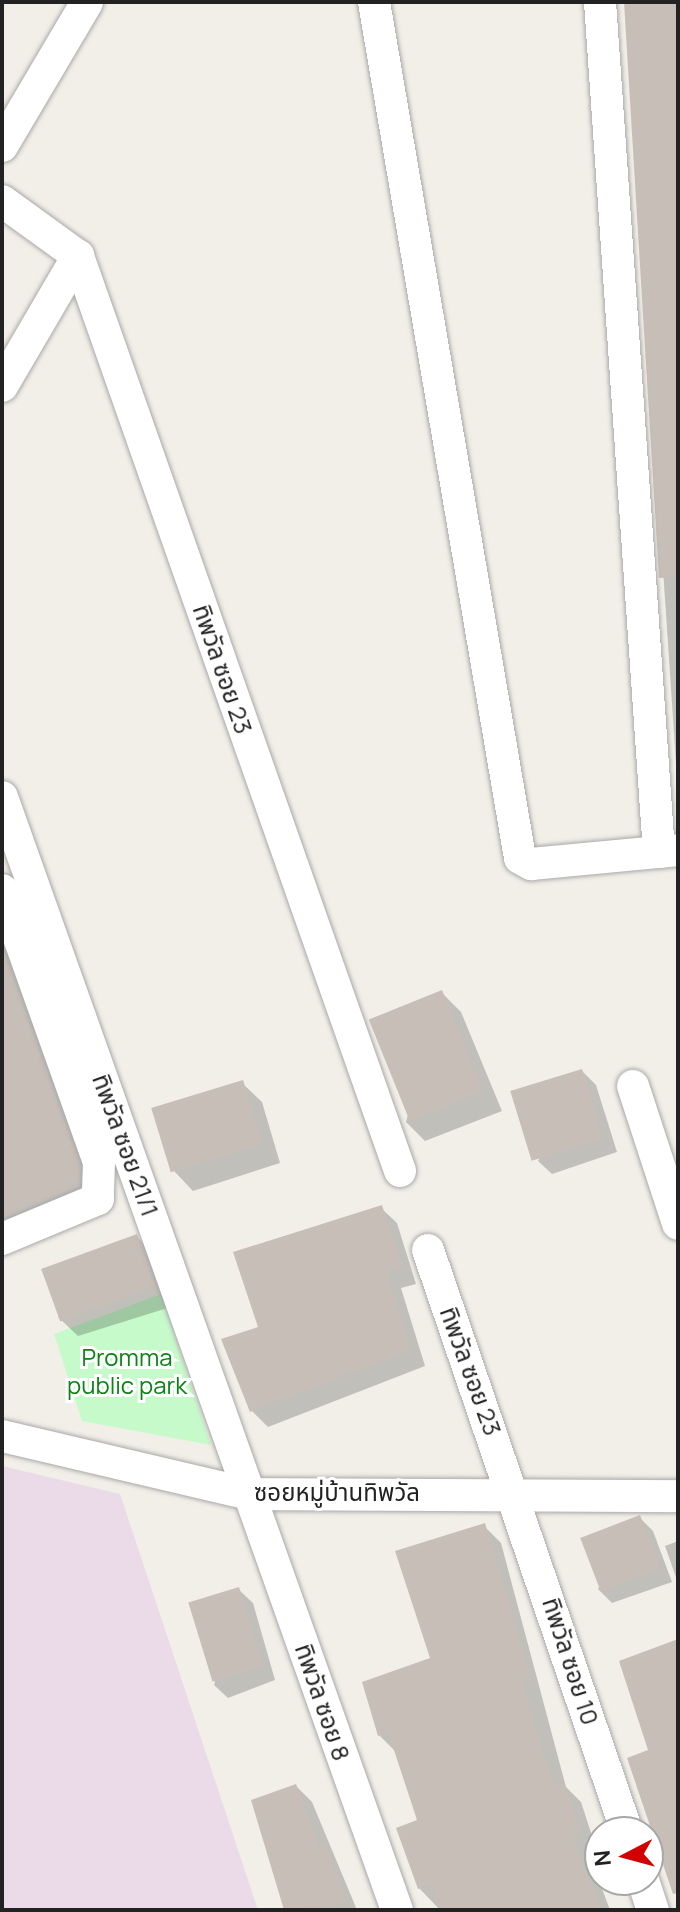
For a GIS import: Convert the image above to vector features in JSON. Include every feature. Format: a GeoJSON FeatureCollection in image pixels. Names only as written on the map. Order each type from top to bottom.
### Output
{"type":"FeatureCollection","features":[{"type":"Feature","properties":{"kind":"street"},"geometry":{"type":"LineString","coordinates":[[2,146],[87,2]]}},
{"type":"Feature","properties":{"kind":"street"},"geometry":{"type":"LineString","coordinates":[[374,2],[520,858],[531,864],[668,851],[600,2]]}},
{"type":"Feature","properties":{"kind":"street"},"geometry":{"type":"LineString","coordinates":[[2,201],[78,256],[2,386]]}},
{"type":"Feature","properties":{"kind":"street","name":"ทิพวัล ซอย 23"},"geometry":{"type":"LineString","coordinates":[[78,256],[400,1171]]}},
{"type":"Feature","properties":{"kind":"street","name":"ทิพวัล ซอย 21/1"},"geometry":{"type":"LineString","coordinates":[[2,797],[250,1494]]}},
{"type":"Feature","properties":{"kind":"street"},"geometry":{"type":"LineString","coordinates":[[2,890],[99,1162],[98,1199],[2,1239]]}},
{"type":"Feature","properties":{"kind":"street"},"geometry":{"type":"LineString","coordinates":[[633,1086],[678,1224]]}},
{"type":"Feature","properties":{"kind":"street","name":"ทิพวัล ซอย 23"},"geometry":{"type":"LineString","coordinates":[[428,1250],[514,1491]]}},
{"type":"Feature","properties":{"kind":"street","name":"ซอยหมู่บ้านทิพวัล"},"geometry":{"type":"LineString","coordinates":[[2,1436],[250,1494],[514,1491],[678,1496]]}},
{"type":"Feature","properties":{"kind":"street","name":"ทิพวัล ซอย 10"},"geometry":{"type":"LineString","coordinates":[[514,1491],[622,1816]]}},
{"type":"Feature","properties":{"kind":"street","name":"ทิพวัล ซอย 8"},"geometry":{"type":"LineString","coordinates":[[250,1494],[397,1910]]}},
{"type":"Feature","properties":{"kind":"shaded area"},"geometry":{"type":"Polygon","coordinates":[[[2,1466],[120,1494],[258,1910],[2,1910],[2,1466]]]}},
{"type":"Feature","properties":{"kind":"green space","name":"Promma public park"},"geometry":{"type":"Polygon","coordinates":[[[161,1294],[211,1445],[82,1421],[54,1334],[161,1294]]]}},
{"type":"Feature","properties":{"kind":"building"},"geometry":{"type":"Polygon","coordinates":[[[624,2],[678,2],[678,577],[659,578],[624,2]]]}},
{"type":"Feature","properties":{"kind":"building"},"geometry":{"type":"Polygon","coordinates":[[[2,948],[80,1165],[79,1186],[2,1218],[2,948]]]}},
{"type":"Feature","properties":{"kind":"building"},"geometry":{"type":"Polygon","coordinates":[[[442,990],[483,1092],[410,1122],[369,1020],[442,990]]]}},
{"type":"Feature","properties":{"kind":"building"},"geometry":{"type":"Polygon","coordinates":[[[582,1069],[603,1139],[532,1161],[510,1091],[582,1069]]]}},
{"type":"Feature","properties":{"kind":"building"},"geometry":{"type":"Polygon","coordinates":[[[243,1080],[263,1144],[171,1172],[151,1108],[243,1080]]]}},
{"type":"Feature","properties":{"kind":"building"},"geometry":{"type":"Polygon","coordinates":[[[382,1205],[402,1268],[387,1273],[411,1350],[250,1412],[221,1339],[258,1327],[233,1252],[382,1205]]]}},
{"type":"Feature","properties":{"kind":"building"},"geometry":{"type":"Polygon","coordinates":[[[137,1234],[156,1287],[60,1322],[41,1269],[137,1234]]]}},
{"type":"Feature","properties":{"kind":"building"},"geometry":{"type":"Polygon","coordinates":[[[640,1515],[660,1568],[601,1591],[580,1538],[640,1515]]]}},
{"type":"Feature","properties":{"kind":"building"},"geometry":{"type":"Polygon","coordinates":[[[485,1523],[530,1676],[521,1680],[554,1786],[564,1782],[581,1834],[572,1837],[584,1866],[584,1896],[596,1896],[602,1910],[439,1910],[431,1884],[418,1889],[396,1828],[417,1820],[388,1732],[378,1736],[362,1682],[430,1658],[395,1551],[485,1523]]]}},
{"type":"Feature","properties":{"kind":"building"},"geometry":{"type":"Polygon","coordinates":[[[239,1587],[263,1666],[213,1682],[188,1602],[239,1587]]]}},
{"type":"Feature","properties":{"kind":"building"},"geometry":{"type":"Polygon","coordinates":[[[678,1639],[678,1893],[673,1894],[664,1867],[664,1816],[647,1816],[627,1758],[648,1750],[619,1661],[678,1639]]]}},
{"type":"Feature","properties":{"kind":"building"},"geometry":{"type":"Polygon","coordinates":[[[296,1784],[318,1846],[326,1843],[347,1904],[284,1910],[251,1800],[296,1784]]]}}]}
